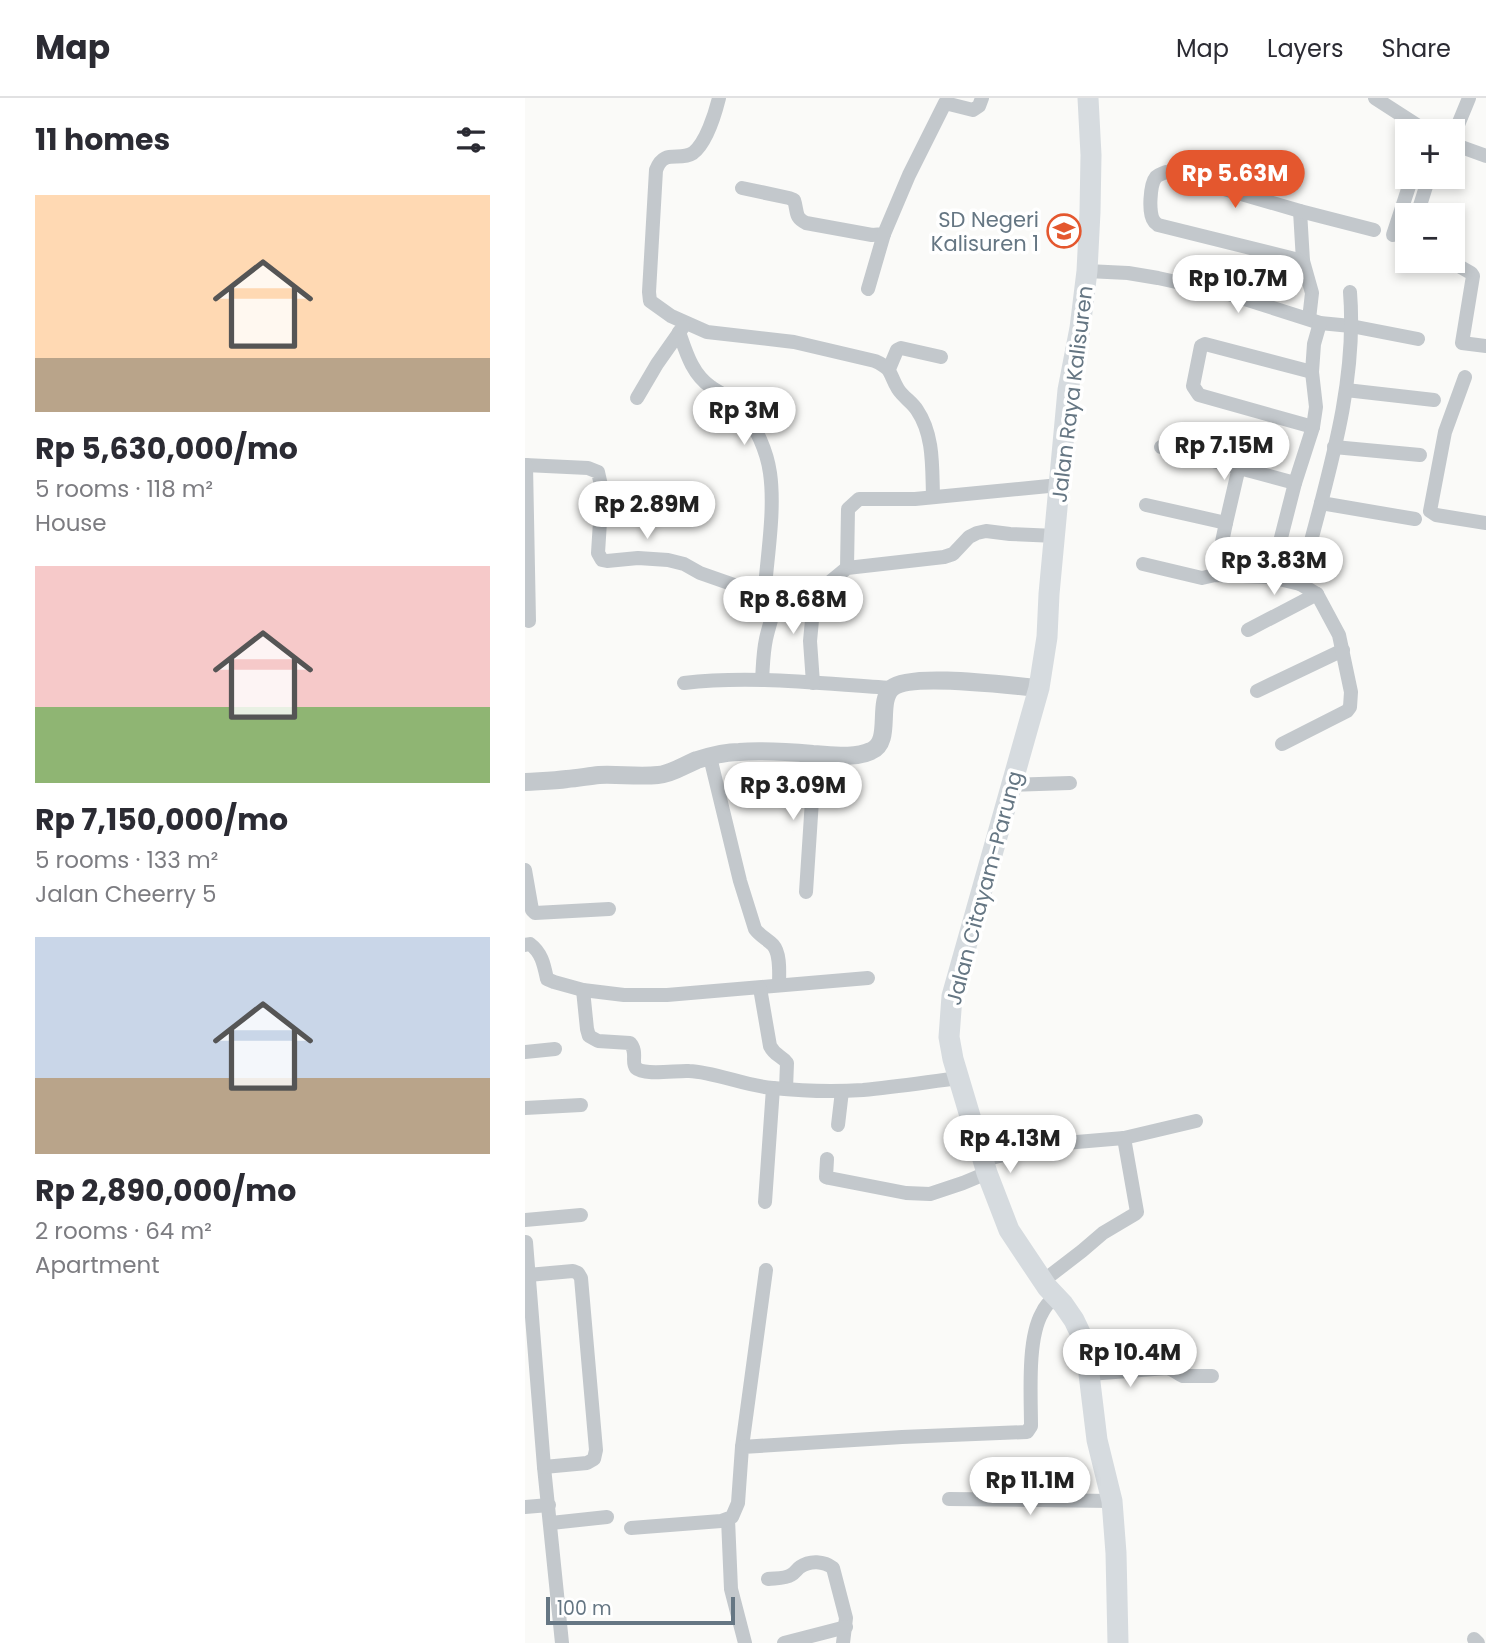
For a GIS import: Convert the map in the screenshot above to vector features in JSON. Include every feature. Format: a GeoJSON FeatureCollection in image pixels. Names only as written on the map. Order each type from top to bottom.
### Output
{"type":"FeatureCollection","features":[{"type":"Feature","properties":{"kind":"main road","name":"Jalan Raya Kalisuren"},"geometry":{"type":"LineString","coordinates":[[1039,688],[1047,638],[1068,390],[1087,271],[1091,155],[1088,98]]}},
{"type":"Feature","properties":{"kind":"main road","name":"Jalan Citayam-Parung"},"geometry":{"type":"LineString","coordinates":[[1039,688],[952,996],[949,1037],[953,1059],[986,1166],[1009,1230],[1049,1289],[1063,1304],[1084,1341],[1097,1440],[1112,1501],[1118,1643]]}},
{"type":"Feature","properties":{"kind":"street"},"geometry":{"type":"LineString","coordinates":[[719,98],[715,116],[694,152],[663,159],[657,165],[649,298],[682,328],[794,342],[874,361],[889,369],[898,389],[919,413],[928,434],[932,453],[933,496]]}},
{"type":"Feature","properties":{"kind":"street"},"geometry":{"type":"LineString","coordinates":[[868,289],[884,234],[946,100],[973,110],[979,106],[982,98]]}},
{"type":"Feature","properties":{"kind":"street"},"geometry":{"type":"LineString","coordinates":[[1375,98],[1407,119]]}},
{"type":"Feature","properties":{"kind":"street"},"geometry":{"type":"LineString","coordinates":[[1460,119],[1469,98]]}},
{"type":"Feature","properties":{"kind":"street"},"geometry":{"type":"LineString","coordinates":[[1465,148],[1486,156]]}},
{"type":"Feature","properties":{"kind":"street"},"geometry":{"type":"LineString","coordinates":[[1303,261],[1158,225],[1151,216],[1150,201],[1154,181],[1157,176],[1166,172],[1374,230]]}},
{"type":"Feature","properties":{"kind":"street"},"geometry":{"type":"LineString","coordinates":[[742,188],[794,200],[797,216],[806,223],[872,235],[884,234]]}},
{"type":"Feature","properties":{"kind":"street"},"geometry":{"type":"LineString","coordinates":[[1393,235],[1408,189]]}},
{"type":"Feature","properties":{"kind":"street"},"geometry":{"type":"LineString","coordinates":[[1271,577],[1295,483],[1313,427],[1316,407],[1312,372],[1312,293],[1303,261],[1300,211]]}},
{"type":"Feature","properties":{"kind":"street"},"geometry":{"type":"LineString","coordinates":[[1465,269],[1473,276],[1462,343],[1486,346]]}},
{"type":"Feature","properties":{"kind":"street"},"geometry":{"type":"LineString","coordinates":[[1087,271],[1158,278],[1226,293],[1314,321],[1418,339]]}},
{"type":"Feature","properties":{"kind":"street"},"geometry":{"type":"LineString","coordinates":[[1300,584],[1346,390],[1351,326],[1350,292]]}},
{"type":"Feature","properties":{"kind":"street"},"geometry":{"type":"LineString","coordinates":[[637,398],[657,363],[682,328]]}},
{"type":"Feature","properties":{"kind":"street"},"geometry":{"type":"LineString","coordinates":[[682,328],[690,362],[697,374],[741,408],[762,444],[770,472],[771,588],[775,613],[766,639],[762,680]]}},
{"type":"Feature","properties":{"kind":"street"},"geometry":{"type":"LineString","coordinates":[[1312,372],[1205,344],[1201,346],[1192,386],[1199,395],[1313,427]]}},
{"type":"Feature","properties":{"kind":"street"},"geometry":{"type":"LineString","coordinates":[[889,369],[897,350],[901,348],[941,357]]}},
{"type":"Feature","properties":{"kind":"street"},"geometry":{"type":"LineString","coordinates":[[1465,377],[1445,432],[1430,511],[1432,514],[1486,523]]}},
{"type":"Feature","properties":{"kind":"street"},"geometry":{"type":"LineString","coordinates":[[1346,390],[1434,400]]}},
{"type":"Feature","properties":{"kind":"street"},"geometry":{"type":"LineString","coordinates":[[1161,447],[1295,483]]}},
{"type":"Feature","properties":{"kind":"street"},"geometry":{"type":"LineString","coordinates":[[1334,447],[1420,455]]}},
{"type":"Feature","properties":{"kind":"street"},"geometry":{"type":"LineString","coordinates":[[529,621],[526,465],[588,468],[598,472],[602,489],[599,552],[602,560],[668,560],[740,587],[815,589],[830,582],[847,568],[953,554],[969,537],[986,531],[1056,536]]}},
{"type":"Feature","properties":{"kind":"street"},"geometry":{"type":"LineString","coordinates":[[1215,575],[1240,467]]}},
{"type":"Feature","properties":{"kind":"street"},"geometry":{"type":"LineString","coordinates":[[847,568],[848,509],[859,499],[894,500],[1059,485]]}},
{"type":"Feature","properties":{"kind":"street"},"geometry":{"type":"LineString","coordinates":[[1321,503],[1415,519]]}},
{"type":"Feature","properties":{"kind":"street"},"geometry":{"type":"LineString","coordinates":[[1146,505],[1226,523]]}},
{"type":"Feature","properties":{"kind":"street"},"geometry":{"type":"LineString","coordinates":[[1143,564],[1202,578],[1215,575],[1271,577],[1300,584],[1317,594],[1339,635],[1351,692],[1349,709],[1282,744]]}},
{"type":"Feature","properties":{"kind":"street"},"geometry":{"type":"LineString","coordinates":[[813,683],[810,641],[815,589]]}},
{"type":"Feature","properties":{"kind":"street"},"geometry":{"type":"LineString","coordinates":[[1248,630],[1317,594]]}},
{"type":"Feature","properties":{"kind":"street"},"geometry":{"type":"LineString","coordinates":[[1257,691],[1343,650]]}},
{"type":"Feature","properties":{"kind":"street"},"geometry":{"type":"LineString","coordinates":[[684,683],[732,679],[892,688]]}},
{"type":"Feature","properties":{"kind":"street"},"geometry":{"type":"LineString","coordinates":[[525,782],[599,775],[658,775],[710,757],[746,751],[848,755],[871,751],[882,737],[885,700],[892,688],[899,684],[959,681],[1039,688]]}},
{"type":"Feature","properties":{"kind":"street"},"geometry":{"type":"LineString","coordinates":[[806,892],[815,754]]}},
{"type":"Feature","properties":{"kind":"street"},"geometry":{"type":"LineString","coordinates":[[710,757],[740,881],[755,929],[772,943],[776,950],[779,985]]}},
{"type":"Feature","properties":{"kind":"street"},"geometry":{"type":"LineString","coordinates":[[1012,785],[1070,783]]}},
{"type":"Feature","properties":{"kind":"street"},"geometry":{"type":"LineString","coordinates":[[525,870],[535,913],[610,909]]}},
{"type":"Feature","properties":{"kind":"street"},"geometry":{"type":"LineString","coordinates":[[525,945],[532,945],[539,954],[547,979],[583,990],[624,995],[667,995],[868,978]]}},
{"type":"Feature","properties":{"kind":"street"},"geometry":{"type":"LineString","coordinates":[[760,988],[770,1046],[773,1053],[787,1063],[779,1089],[765,1202]]}},
{"type":"Feature","properties":{"kind":"street"},"geometry":{"type":"LineString","coordinates":[[583,990],[589,1036],[598,1041],[630,1043],[635,1050],[634,1065],[638,1069],[653,1072],[699,1072],[779,1089],[842,1091],[959,1078]]}},
{"type":"Feature","properties":{"kind":"street"},"geometry":{"type":"LineString","coordinates":[[525,1052],[555,1049]]}},
{"type":"Feature","properties":{"kind":"street"},"geometry":{"type":"LineString","coordinates":[[838,1125],[842,1091]]}},
{"type":"Feature","properties":{"kind":"street"},"geometry":{"type":"LineString","coordinates":[[525,1108],[581,1105]]}},
{"type":"Feature","properties":{"kind":"street"},"geometry":{"type":"LineString","coordinates":[[827,1159],[826,1177],[906,1193],[930,1194],[986,1166],[1041,1145],[1124,1138],[1196,1121]]}},
{"type":"Feature","properties":{"kind":"street"},"geometry":{"type":"LineString","coordinates":[[742,1447],[1027,1432],[1031,1426],[1034,1341],[1049,1289],[1082,1251],[1103,1233],[1137,1212],[1124,1138]]}},
{"type":"Feature","properties":{"kind":"street"},"geometry":{"type":"LineString","coordinates":[[525,1220],[581,1215]]}},
{"type":"Feature","properties":{"kind":"street"},"geometry":{"type":"LineString","coordinates":[[525,1234],[562,1643]]}},
{"type":"Feature","properties":{"kind":"street"},"geometry":{"type":"LineString","coordinates":[[631,1528],[728,1519],[735,1512],[766,1270]]}},
{"type":"Feature","properties":{"kind":"street"},"geometry":{"type":"LineString","coordinates":[[528,1275],[578,1272],[581,1278],[592,1399],[596,1450],[594,1459],[587,1463],[544,1467]]}},
{"type":"Feature","properties":{"kind":"street"},"geometry":{"type":"LineString","coordinates":[[1089,1374],[1167,1368],[1183,1376],[1212,1376]]}},
{"type":"Feature","properties":{"kind":"street"},"geometry":{"type":"LineString","coordinates":[[949,1499],[1112,1501]]}},
{"type":"Feature","properties":{"kind":"street"},"geometry":{"type":"LineString","coordinates":[[525,1507],[549,1505]]}},
{"type":"Feature","properties":{"kind":"street"},"geometry":{"type":"LineString","coordinates":[[551,1523],[607,1517]]}},
{"type":"Feature","properties":{"kind":"street"},"geometry":{"type":"LineString","coordinates":[[728,1519],[731,1589],[745,1643]]}},
{"type":"Feature","properties":{"kind":"street"},"geometry":{"type":"LineString","coordinates":[[768,1579],[792,1575],[809,1563],[828,1564],[833,1568],[846,1618],[843,1643]]}},
{"type":"Feature","properties":{"kind":"street"},"geometry":{"type":"LineString","coordinates":[[784,1643],[846,1627]]}},
{"type":"Feature","properties":{"kind":"place","name":"SD Negeri Kalisuren 1"},"geometry":{"type":"Point","coordinates":[1064,231]}}]}
